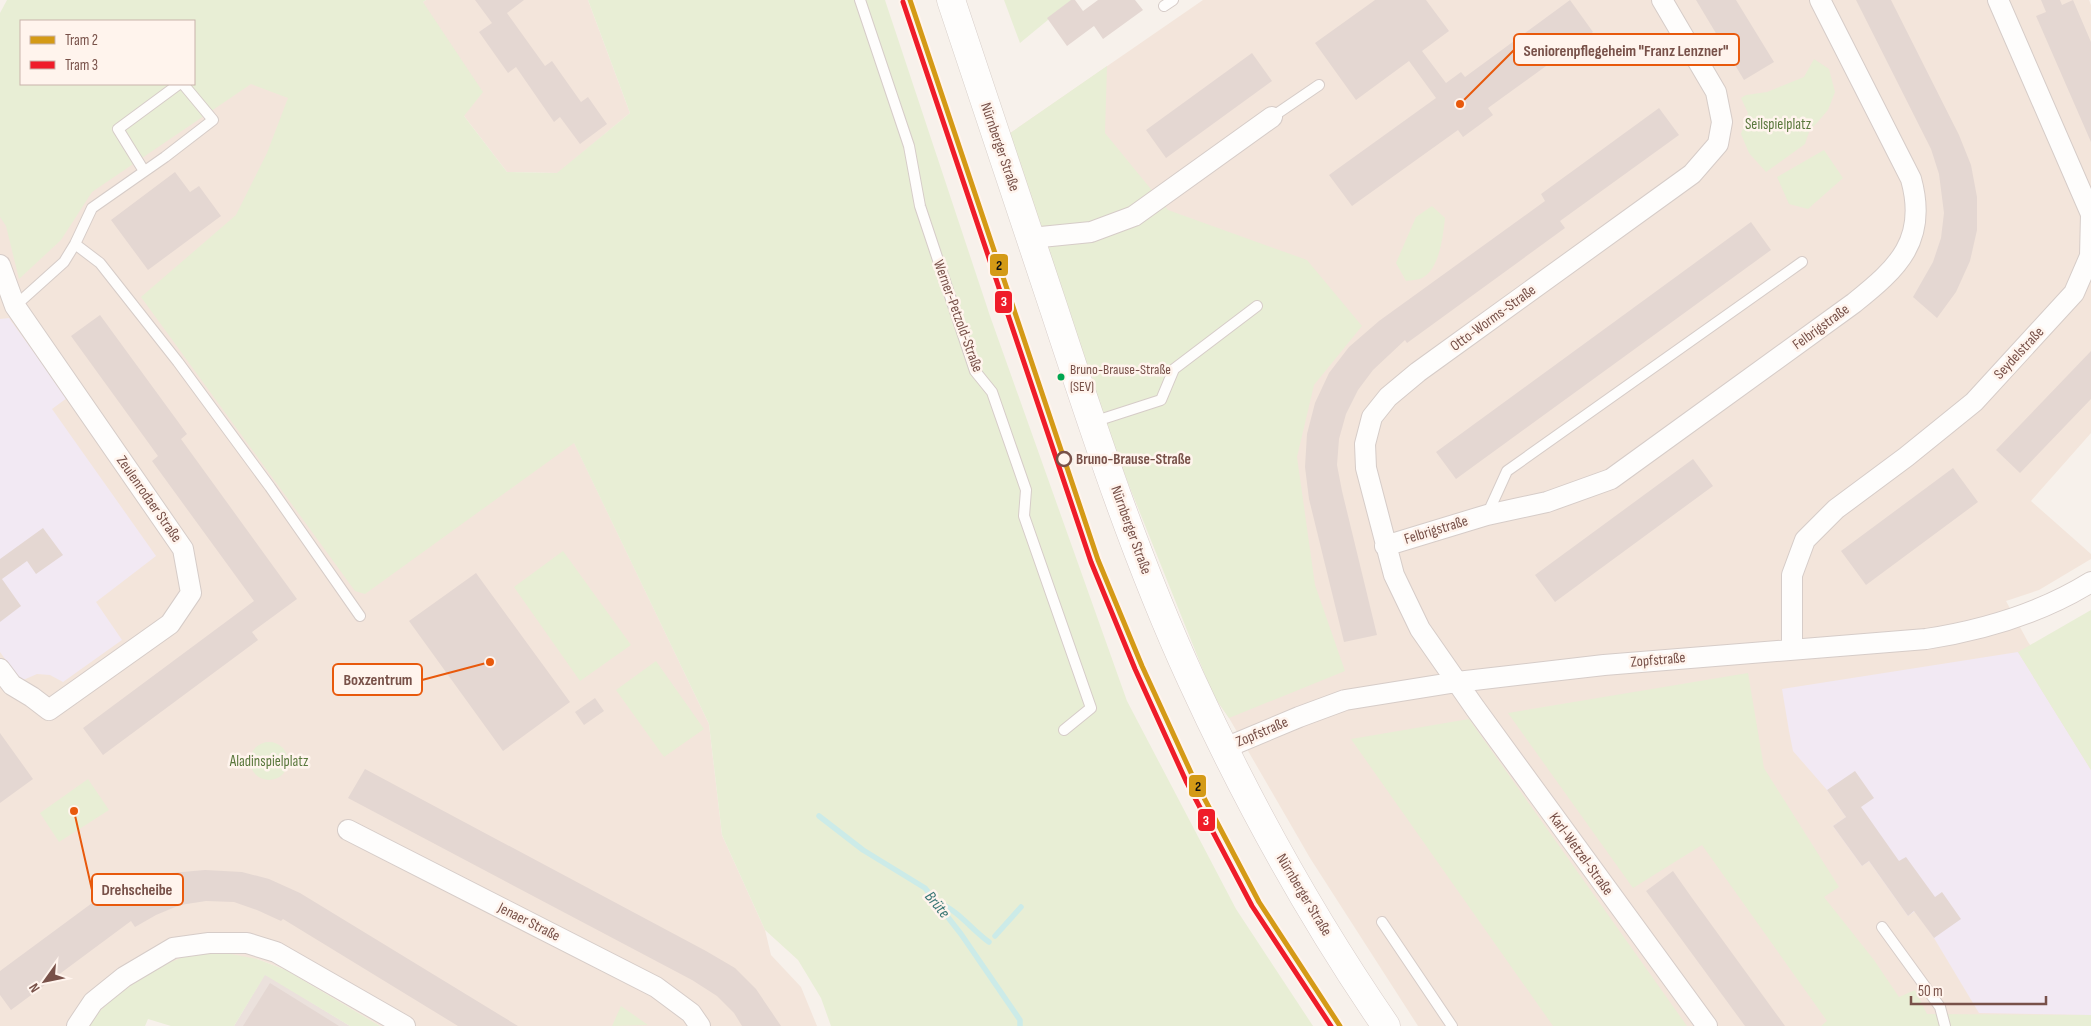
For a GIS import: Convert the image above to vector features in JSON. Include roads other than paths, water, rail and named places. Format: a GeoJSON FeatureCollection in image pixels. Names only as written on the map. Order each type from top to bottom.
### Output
{"type":"FeatureCollection","features":[{"type":"Feature","properties":{"kind":"street","name":"Nürnberger Straße"},"geometry":{"type":"LineString","coordinates":[[951,0],[1092,422],[1158,600],[1190,678],[1287,868],[1359,986],[1386,1026]]}},
{"type":"Feature","properties":{"kind":"street","name":"Otto-Worms-Straße"},"geometry":{"type":"LineString","coordinates":[[1457,682],[1420,629],[1394,575],[1366,468],[1365,444],[1372,417],[1388,397],[1418,372],[1692,174],[1718,144],[1722,122],[1716,92],[1662,0]]}},
{"type":"Feature","properties":{"kind":"street","name":"Felbrigstraße"},"geometry":{"type":"LineString","coordinates":[[1385,546],[1486,515],[1547,502],[1611,479],[1854,303],[1889,274],[1904,256],[1913,231],[1916,212],[1914,191],[1909,173],[1820,0]]}},
{"type":"Feature","properties":{"kind":"street","name":"Seydelstraße"},"geometry":{"type":"LineString","coordinates":[[1792,649],[1792,575],[1805,540],[1836,509],[1906,457],[1974,402],[2074,293],[2090,256],[2091,214],[1998,0]]}},
{"type":"Feature","properties":{"kind":"street"},"geometry":{"type":"LineString","coordinates":[[1031,238],[1091,232],[1134,216],[1272,118]]}},
{"type":"Feature","properties":{"kind":"street","name":"Zeulenrodaer Straße"},"geometry":{"type":"LineString","coordinates":[[0,265],[15,306],[183,549],[191,592],[170,624],[49,710],[32,696],[12,685],[0,669]]}},
{"type":"Feature","properties":{"kind":"street","name":"Zopfstraße"},"geometry":{"type":"LineString","coordinates":[[1225,748],[1345,700],[1457,682],[1604,665],[1926,639],[1962,633],[2029,613],[2091,582]]}},
{"type":"Feature","properties":{"kind":"street","name":"Karl-Wetzel-Straße"},"geometry":{"type":"LineString","coordinates":[[1457,682],[1707,1026]]}},
{"type":"Feature","properties":{"kind":"street","name":"Jenaer Straße"},"geometry":{"type":"LineString","coordinates":[[348,830],[656,987],[692,1014],[700,1026]]}},
{"type":"Feature","properties":{"kind":"street"},"geometry":{"type":"LineString","coordinates":[[77,1026],[93,1002],[124,977],[173,948],[209,943],[247,943],[276,952],[405,1026]]}},
{"type":"Feature","properties":{"kind":"lane","name":"Werner-Petzold-Straße"},"geometry":{"type":"LineString","coordinates":[[860,0],[909,146],[920,206],[976,371],[992,392],[1004,424],[1026,490],[1024,516],[1091,708],[1064,730]]}},
{"type":"Feature","properties":{"kind":"lane"},"geometry":{"type":"LineString","coordinates":[[1164,6],[1173,0]]}},
{"type":"Feature","properties":{"kind":"lane"},"geometry":{"type":"LineString","coordinates":[[144,171],[118,129],[178,85]]}},
{"type":"Feature","properties":{"kind":"lane"},"geometry":{"type":"LineString","coordinates":[[15,306],[64,262],[92,208],[213,120],[183,85]]}},
{"type":"Feature","properties":{"kind":"lane"},"geometry":{"type":"LineString","coordinates":[[1272,118],[1319,85]]}},
{"type":"Feature","properties":{"kind":"lane"},"geometry":{"type":"LineString","coordinates":[[75,244],[100,263],[184,370],[270,487],[360,616]]}},
{"type":"Feature","properties":{"kind":"lane","name":"Felbrigstraße"},"geometry":{"type":"LineString","coordinates":[[1486,515],[1507,471],[1802,262]]}},
{"type":"Feature","properties":{"kind":"lane"},"geometry":{"type":"LineString","coordinates":[[1092,422],[1161,400],[1174,369],[1257,306]]}},
{"type":"Feature","properties":{"kind":"lane"},"geometry":{"type":"LineString","coordinates":[[1382,922],[1452,1026]]}},
{"type":"Feature","properties":{"kind":"lane"},"geometry":{"type":"LineString","coordinates":[[1882,926],[1940,1007],[1945,1026]]}},
{"type":"Feature","properties":{"kind":"waterway","name":"Brüte"},"geometry":{"type":"LineString","coordinates":[[819,816],[863,850],[925,888],[961,934],[1020,1020],[1020,1026]]}},
{"type":"Feature","properties":{"kind":"waterway"},"geometry":{"type":"LineString","coordinates":[[937,902],[945,905],[989,942]]}},
{"type":"Feature","properties":{"kind":"waterway"},"geometry":{"type":"LineString","coordinates":[[995,936],[1021,907]]}},
{"type":"Feature","properties":{"kind":"tram line","name":"2"},"geometry":{"type":"LineString","coordinates":[[910,0],[1098,560],[1142,666],[1193,777],[1259,902],[1340,1026]]}},
{"type":"Feature","properties":{"kind":"tram line","name":"3"},"geometry":{"type":"LineString","coordinates":[[903,2],[1091,562],[1135,669],[1186,781],[1252,906],[1331,1026]]}},
{"type":"Feature","properties":{"kind":"place","name":"Seniorenpflegeheim \"Franz Lenzner\""},"geometry":{"type":"Point","coordinates":[1460,104]}},
{"type":"Feature","properties":{"kind":"place","name":"Bruno-Brause-Straße (SEV)"},"geometry":{"type":"Point","coordinates":[1061,377]}},
{"type":"Feature","properties":{"kind":"place","name":"Bruno-Brause-Straße"},"geometry":{"type":"Point","coordinates":[1064,459]}},
{"type":"Feature","properties":{"kind":"place","name":"Boxzentrum"},"geometry":{"type":"Point","coordinates":[490,662]}},
{"type":"Feature","properties":{"kind":"place","name":"Drehscheibe"},"geometry":{"type":"Point","coordinates":[74,811]}},
{"type":"Feature","properties":{"kind":"park label","name":"Seilspielplatz"},"geometry":{"type":"Point","coordinates":[1778,124]}},
{"type":"Feature","properties":{"kind":"park label","name":"Aladinspielplatz"},"geometry":{"type":"Point","coordinates":[269,761]}}]}
